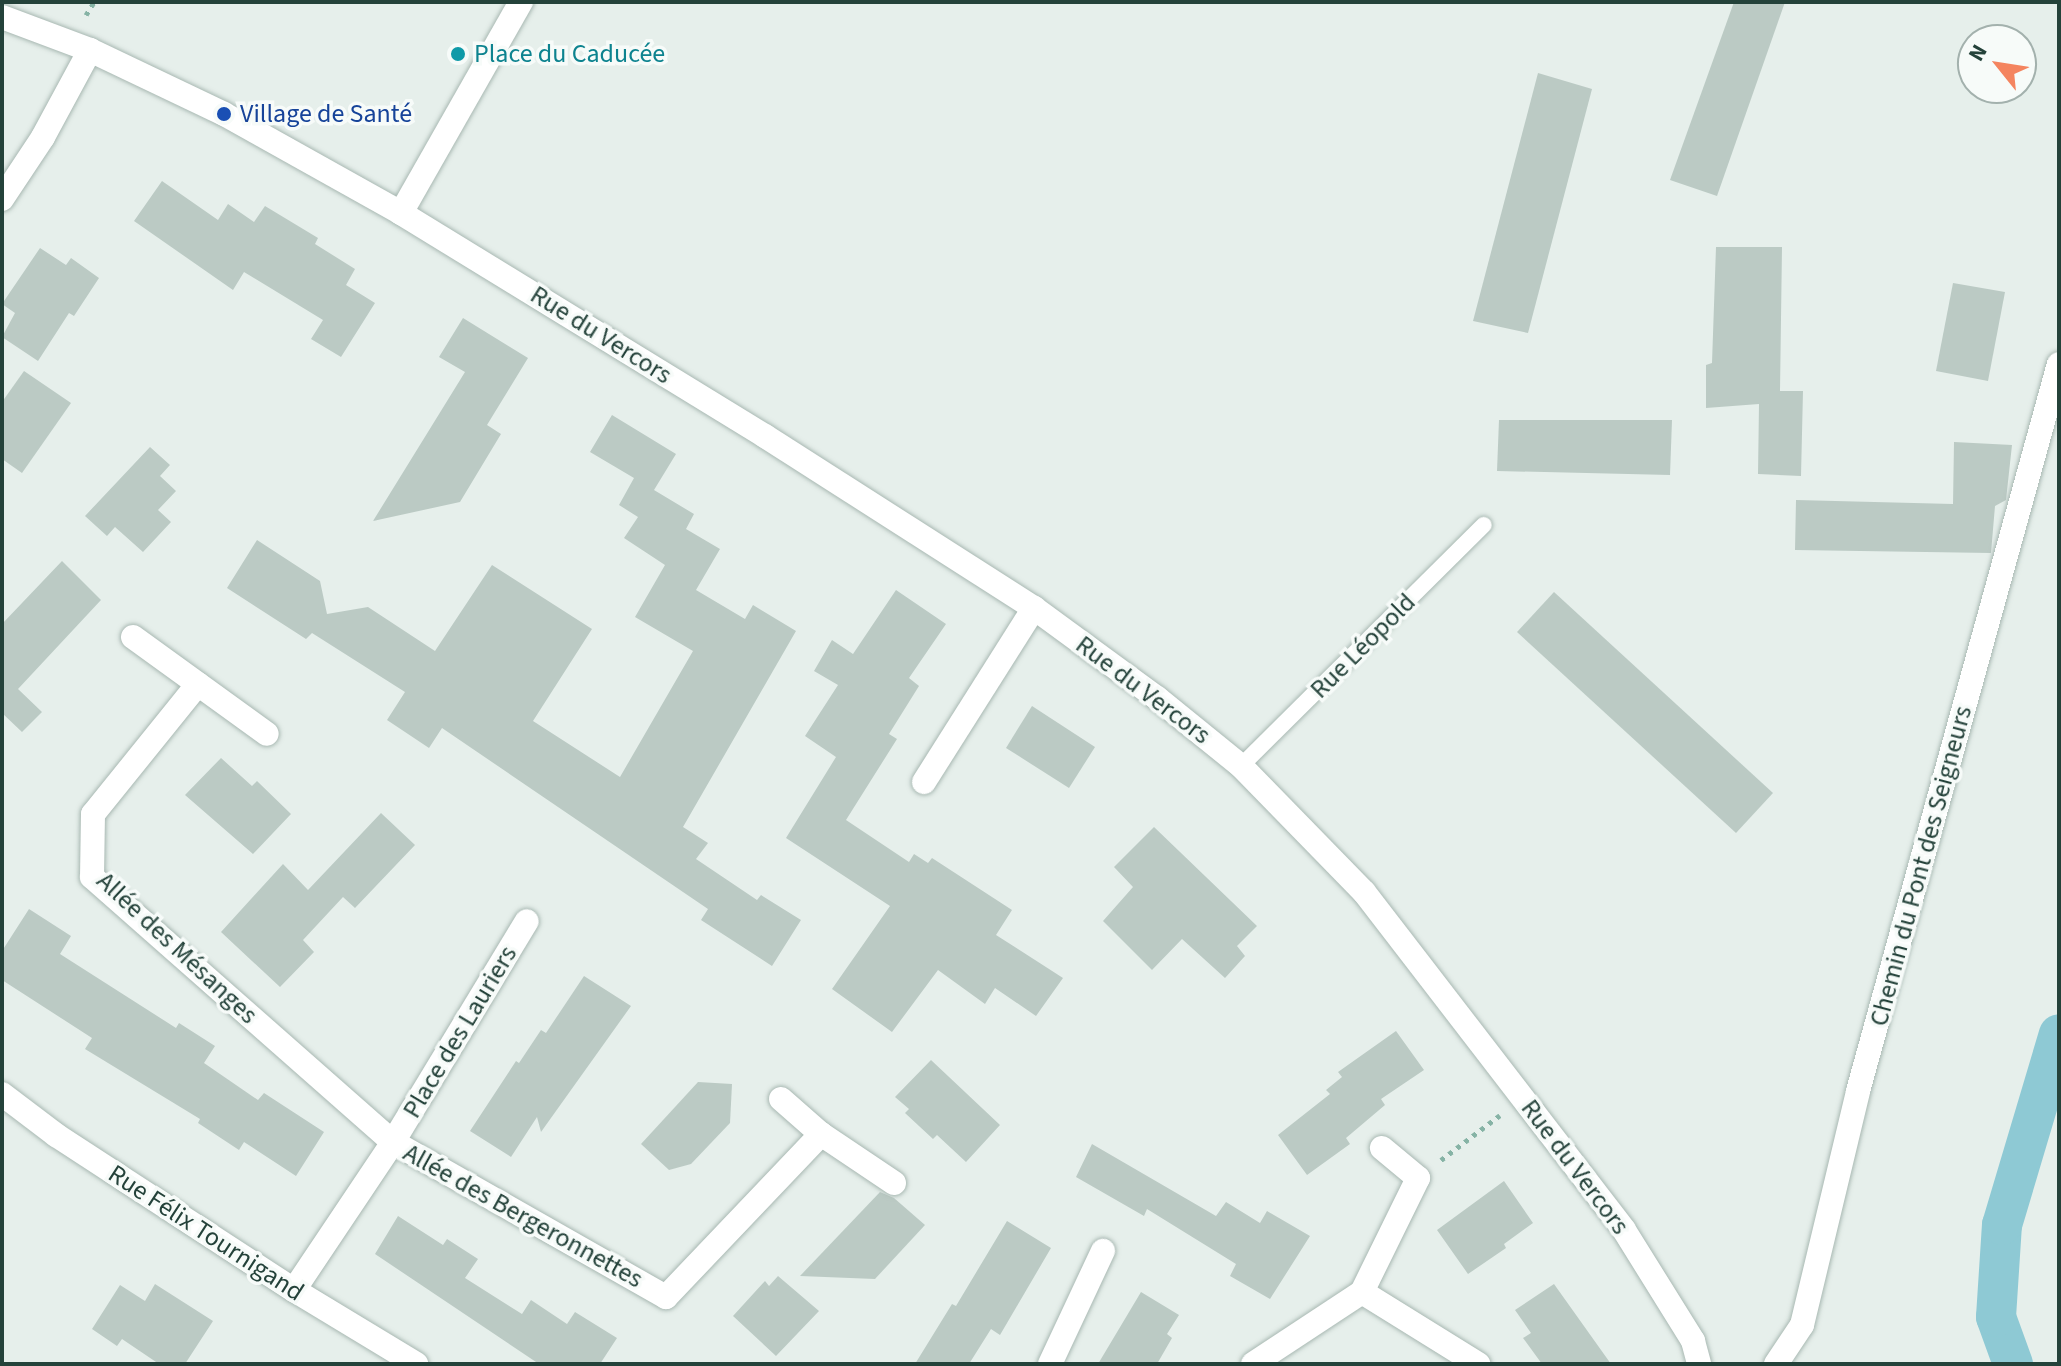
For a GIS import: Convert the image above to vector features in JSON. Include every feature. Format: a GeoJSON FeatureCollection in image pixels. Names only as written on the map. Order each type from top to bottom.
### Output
{"type":"FeatureCollection","features":[{"type":"Feature","properties":{"kind":"street"},"geometry":{"type":"LineString","coordinates":[[401,213],[521,2]]}},
{"type":"Feature","properties":{"kind":"street","name":"Rue du Vercors"},"geometry":{"type":"LineString","coordinates":[[2,17],[90,50],[224,114],[401,213],[765,436],[1034,608],[1157,698],[1241,766],[1364,892],[1642,1257],[1693,1341],[1699,1364]]}},
{"type":"Feature","properties":{"kind":"street"},"geometry":{"type":"LineString","coordinates":[[2,199],[43,137],[90,50]]}},
{"type":"Feature","properties":{"kind":"street","name":"Chemin du Pont des Seigneurs"},"geometry":{"type":"LineString","coordinates":[[1776,1364],[1802,1325],[1858,1091],[2059,364]]}},
{"type":"Feature","properties":{"kind":"street"},"geometry":{"type":"LineString","coordinates":[[924,782],[1034,608]]}},
{"type":"Feature","properties":{"kind":"street"},"geometry":{"type":"LineString","coordinates":[[133,637],[267,734]]}},
{"type":"Feature","properties":{"kind":"street","name":"Allée des Mésanges"},"geometry":{"type":"LineString","coordinates":[[198,684],[93,814],[92,877],[393,1142]]}},
{"type":"Feature","properties":{"kind":"street","name":"Place des Lauriers"},"geometry":{"type":"LineString","coordinates":[[294,1290],[393,1142],[527,921]]}},
{"type":"Feature","properties":{"kind":"street","name":"Rue Félix Tournigand"},"geometry":{"type":"LineString","coordinates":[[2,1094],[56,1135],[294,1290],[416,1364]]}},
{"type":"Feature","properties":{"kind":"street"},"geometry":{"type":"LineString","coordinates":[[781,1099],[821,1134],[894,1183]]}},
{"type":"Feature","properties":{"kind":"street","name":"Allée des Bergeronnettes"},"geometry":{"type":"LineString","coordinates":[[393,1142],[666,1297],[821,1134]]}},
{"type":"Feature","properties":{"kind":"street"},"geometry":{"type":"LineString","coordinates":[[1253,1364],[1362,1292],[1418,1178],[1382,1148]]}},
{"type":"Feature","properties":{"kind":"street"},"geometry":{"type":"LineString","coordinates":[[1050,1364],[1103,1251]]}},
{"type":"Feature","properties":{"kind":"street"},"geometry":{"type":"LineString","coordinates":[[1362,1292],[1478,1364]]}},
{"type":"Feature","properties":{"kind":"lane","name":"Rue Léopold"},"geometry":{"type":"LineString","coordinates":[[1241,766],[1484,525]]}},
{"type":"Feature","properties":{"kind":"path"},"geometry":{"type":"LineString","coordinates":[[1418,1178],[1522,1098]]}},
{"type":"Feature","properties":{"kind":"building"},"geometry":{"type":"Polygon","coordinates":[[[1734,2],[1785,2],[1717,196],[1670,180],[1734,2]]]}},
{"type":"Feature","properties":{"kind":"building"},"geometry":{"type":"Polygon","coordinates":[[[1538,73],[1592,89],[1528,333],[1473,321],[1538,73]]]}},
{"type":"Feature","properties":{"kind":"building"},"geometry":{"type":"Polygon","coordinates":[[[162,181],[218,220],[228,204],[254,222],[265,206],[318,238],[315,244],[355,269],[346,285],[375,303],[341,357],[311,339],[323,320],[244,272],[233,290],[134,221],[162,181]]]}},
{"type":"Feature","properties":{"kind":"building"},"geometry":{"type":"Polygon","coordinates":[[[1716,247],[1782,247],[1780,391],[1803,391],[1801,476],[1758,474],[1759,404],[1706,408],[1706,365],[1712,363],[1716,247]]]}},
{"type":"Feature","properties":{"kind":"building"},"geometry":{"type":"Polygon","coordinates":[[[40,248],[66,265],[71,258],[99,278],[74,316],[69,313],[38,361],[2,337],[15,313],[2,304],[40,248]]]}},
{"type":"Feature","properties":{"kind":"building"},"geometry":{"type":"Polygon","coordinates":[[[1953,283],[2005,292],[1988,381],[1936,371],[1953,283]]]}},
{"type":"Feature","properties":{"kind":"building"},"geometry":{"type":"Polygon","coordinates":[[[463,318],[528,358],[487,425],[501,434],[460,502],[373,521],[465,372],[439,357],[463,318]]]}},
{"type":"Feature","properties":{"kind":"building"},"geometry":{"type":"Polygon","coordinates":[[[24,371],[71,403],[22,473],[2,459],[2,402],[24,371]]]}},
{"type":"Feature","properties":{"kind":"building"},"geometry":{"type":"Polygon","coordinates":[[[612,415],[676,454],[654,490],[694,514],[686,529],[720,549],[696,590],[745,619],[753,605],[796,631],[683,827],[708,843],[696,859],[757,900],[761,895],[801,920],[772,966],[701,920],[708,909],[442,728],[429,748],[387,720],[405,692],[312,633],[306,639],[227,588],[257,540],[320,581],[327,614],[368,607],[435,651],[492,565],[592,629],[533,721],[620,777],[693,651],[635,617],[665,565],[624,538],[638,517],[619,505],[634,478],[590,452],[612,415]]]}},
{"type":"Feature","properties":{"kind":"building"},"geometry":{"type":"Polygon","coordinates":[[[1499,420],[1672,420],[1670,475],[1497,471],[1499,420]]]}},
{"type":"Feature","properties":{"kind":"building"},"geometry":{"type":"Polygon","coordinates":[[[1954,442],[2012,445],[2006,500],[1995,506],[1991,553],[1795,550],[1796,500],[1953,504],[1954,442]]]}},
{"type":"Feature","properties":{"kind":"building"},"geometry":{"type":"Polygon","coordinates":[[[150,447],[170,465],[160,476],[176,491],[158,510],[171,522],[143,552],[115,527],[107,536],[85,516],[150,447]]]}},
{"type":"Feature","properties":{"kind":"building"},"geometry":{"type":"Polygon","coordinates":[[[62,561],[101,600],[18,689],[42,712],[22,732],[2,713],[2,624],[62,561]]]}},
{"type":"Feature","properties":{"kind":"building"},"geometry":{"type":"Polygon","coordinates":[[[896,590],[946,624],[909,678],[919,686],[889,734],[897,739],[846,820],[909,862],[914,854],[928,863],[932,858],[1012,910],[996,935],[1063,978],[1036,1016],[995,988],[985,1004],[938,970],[892,1032],[832,989],[890,906],[786,838],[836,757],[805,736],[838,685],[814,671],[832,640],[853,654],[896,590]]]}},
{"type":"Feature","properties":{"kind":"building"},"geometry":{"type":"Polygon","coordinates":[[[1554,592],[1773,793],[1736,833],[1517,632],[1554,592]]]}},
{"type":"Feature","properties":{"kind":"building"},"geometry":{"type":"Polygon","coordinates":[[[1032,706],[1095,747],[1069,788],[1006,748],[1032,706]]]}},
{"type":"Feature","properties":{"kind":"building"},"geometry":{"type":"Polygon","coordinates":[[[221,758],[252,786],[257,781],[291,814],[253,854],[185,795],[221,758]]]}},
{"type":"Feature","properties":{"kind":"building"},"geometry":{"type":"Polygon","coordinates":[[[381,813],[415,845],[355,908],[343,897],[303,940],[314,952],[280,987],[221,932],[283,864],[308,890],[381,813]]]}},
{"type":"Feature","properties":{"kind":"building"},"geometry":{"type":"Polygon","coordinates":[[[1154,827],[1257,926],[1237,946],[1245,956],[1225,978],[1182,939],[1152,970],[1103,921],[1133,887],[1114,867],[1154,827]]]}},
{"type":"Feature","properties":{"kind":"building"},"geometry":{"type":"Polygon","coordinates":[[[29,909],[71,936],[60,954],[176,1028],[179,1023],[215,1046],[204,1063],[258,1100],[264,1093],[324,1132],[296,1176],[244,1142],[239,1150],[198,1123],[200,1119],[85,1049],[92,1038],[2,980],[2,951],[29,909]]]}},
{"type":"Feature","properties":{"kind":"building"},"geometry":{"type":"Polygon","coordinates":[[[584,976],[631,1006],[541,1132],[537,1117],[511,1157],[470,1131],[516,1061],[519,1063],[541,1030],[546,1033],[584,976]]]}},
{"type":"Feature","properties":{"kind":"building"},"geometry":{"type":"Polygon","coordinates":[[[1396,1031],[1424,1070],[1381,1099],[1385,1105],[1346,1138],[1350,1144],[1307,1175],[1278,1135],[1330,1094],[1326,1090],[1342,1077],[1338,1072],[1396,1031]]]}},
{"type":"Feature","properties":{"kind":"building"},"geometry":{"type":"Polygon","coordinates":[[[931,1060],[1000,1125],[966,1162],[937,1135],[933,1139],[905,1113],[909,1109],[895,1097],[931,1060]]]}},
{"type":"Feature","properties":{"kind":"building"},"geometry":{"type":"Polygon","coordinates":[[[698,1082],[732,1084],[730,1123],[691,1164],[669,1170],[641,1144],[698,1082]]]}},
{"type":"Feature","properties":{"kind":"building"},"geometry":{"type":"Polygon","coordinates":[[[1092,1144],[1216,1216],[1226,1202],[1260,1223],[1267,1211],[1310,1236],[1270,1299],[1230,1276],[1236,1264],[1147,1209],[1144,1216],[1076,1177],[1092,1144]]]}},
{"type":"Feature","properties":{"kind":"building"},"geometry":{"type":"Polygon","coordinates":[[[1504,1181],[1533,1223],[1504,1244],[1506,1248],[1468,1274],[1437,1230],[1504,1181]]]}},
{"type":"Feature","properties":{"kind":"building"},"geometry":{"type":"Polygon","coordinates":[[[880,1192],[894,1198],[925,1225],[875,1279],[800,1276],[880,1192]]]}},
{"type":"Feature","properties":{"kind":"building"},"geometry":{"type":"Polygon","coordinates":[[[398,1216],[443,1245],[447,1239],[478,1259],[465,1278],[522,1314],[531,1300],[567,1324],[575,1312],[617,1338],[600,1364],[539,1364],[375,1254],[398,1216]]]}},
{"type":"Feature","properties":{"kind":"building"},"geometry":{"type":"Polygon","coordinates":[[[1007,1221],[1051,1248],[1000,1335],[991,1329],[969,1364],[915,1364],[952,1304],[956,1306],[1007,1221]]]}},
{"type":"Feature","properties":{"kind":"building"},"geometry":{"type":"Polygon","coordinates":[[[778,1276],[819,1311],[776,1356],[733,1316],[765,1281],[769,1286],[778,1276]]]}},
{"type":"Feature","properties":{"kind":"building"},"geometry":{"type":"Polygon","coordinates":[[[155,1284],[213,1321],[185,1364],[159,1364],[122,1339],[117,1346],[92,1329],[120,1285],[145,1301],[155,1284]]]}},
{"type":"Feature","properties":{"kind":"building"},"geometry":{"type":"Polygon","coordinates":[[[1554,1284],[1611,1364],[1542,1364],[1523,1338],[1531,1333],[1515,1310],[1554,1284]]]}},
{"type":"Feature","properties":{"kind":"building"},"geometry":{"type":"Polygon","coordinates":[[[1141,1292],[1179,1315],[1167,1334],[1172,1338],[1157,1364],[1098,1364],[1141,1292]]]}},
{"type":"Feature","properties":{"kind":"waterway"},"geometry":{"type":"LineString","coordinates":[[2013,1364],[1996,1317],[2002,1225],[2059,1034]]}},
{"type":"Feature","properties":{"kind":"place","name":"Place du Caducée"},"geometry":{"type":"Point","coordinates":[458,54]}},
{"type":"Feature","properties":{"kind":"place","name":"Village de Santé"},"geometry":{"type":"Point","coordinates":[224,114]}}]}
